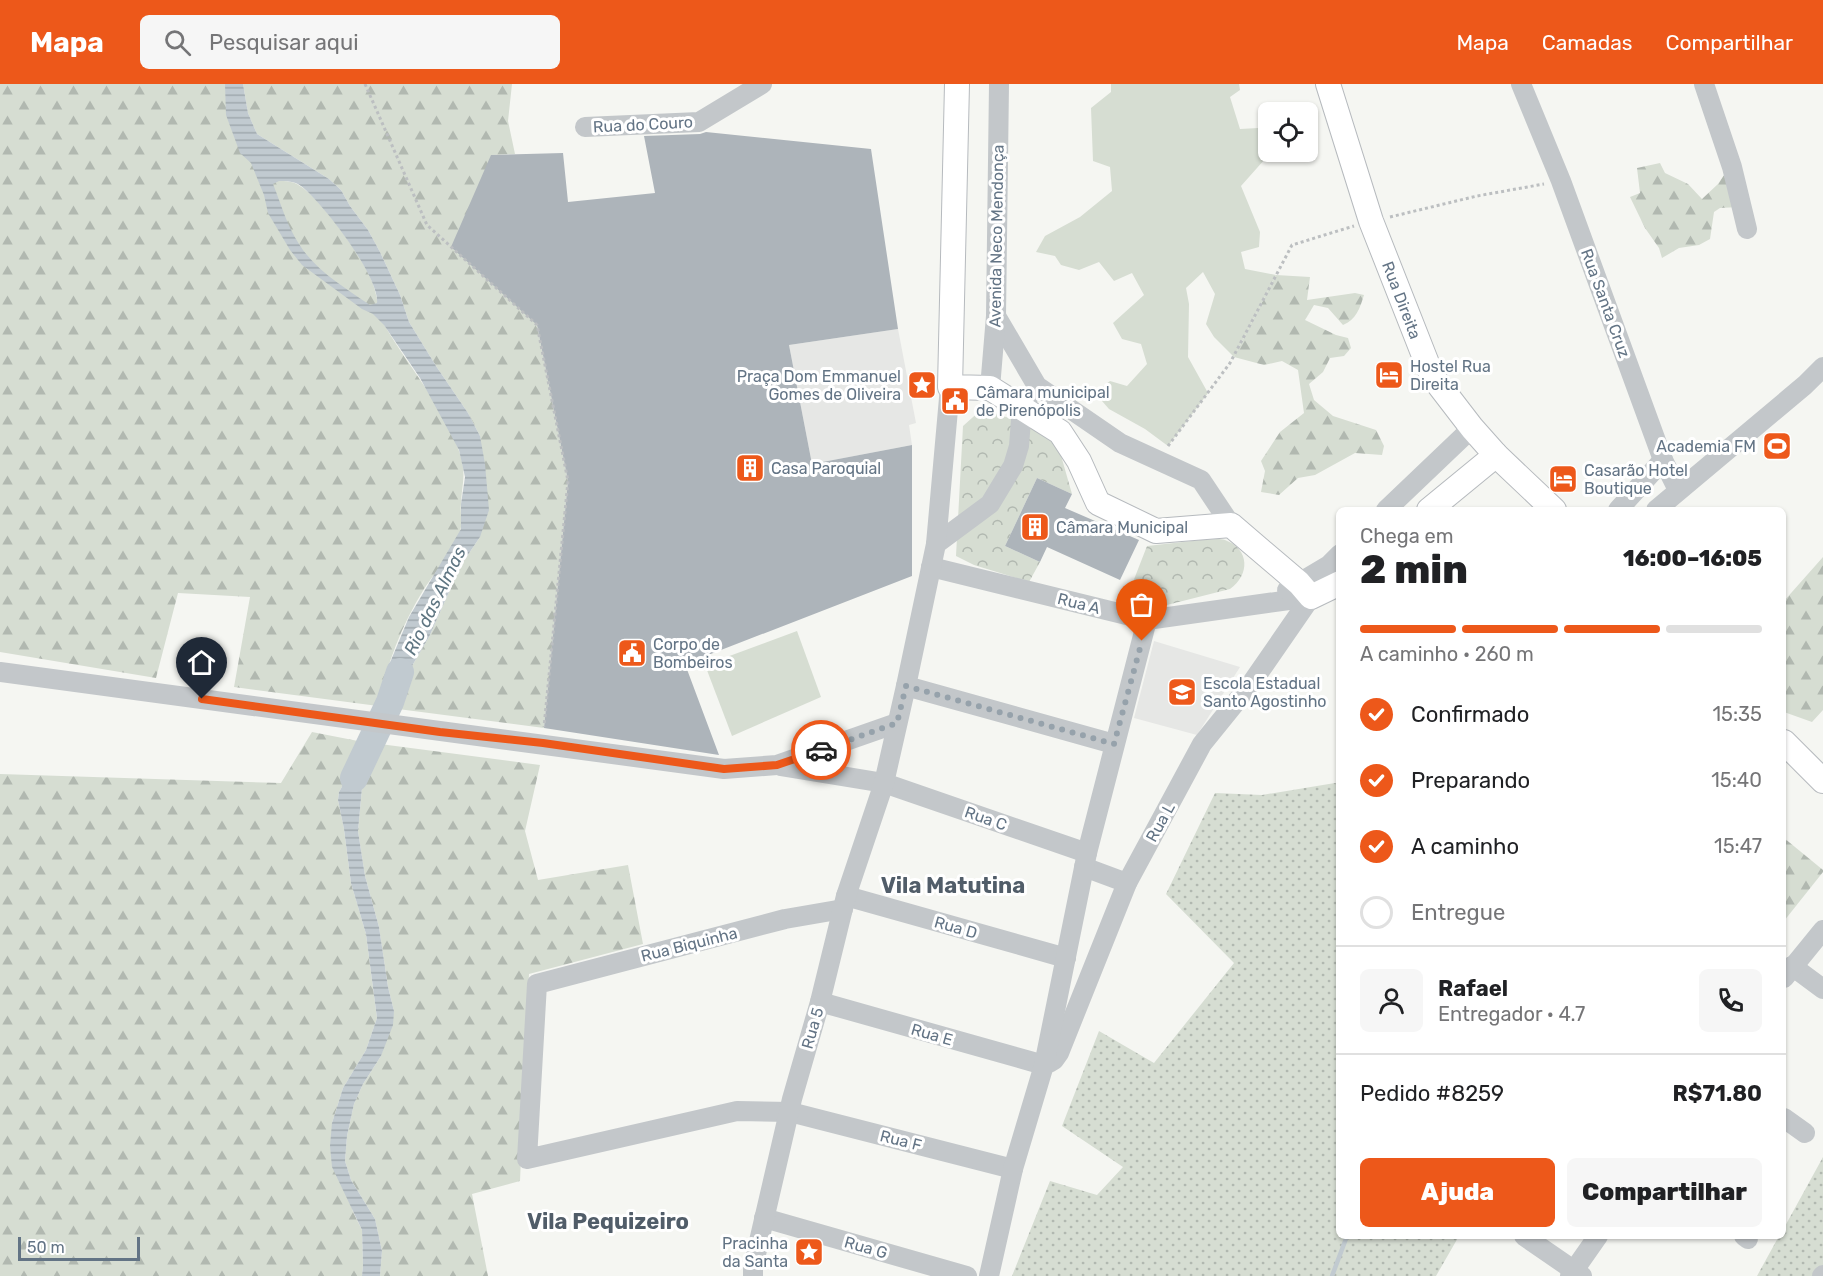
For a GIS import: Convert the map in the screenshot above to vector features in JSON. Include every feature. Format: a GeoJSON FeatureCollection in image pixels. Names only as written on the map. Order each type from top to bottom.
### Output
{"type":"FeatureCollection","features":[{"type":"Feature","properties":{"kind":"main road"},"geometry":{"type":"LineString","coordinates":[[957,84],[950,387],[990,388],[1060,432],[1079,461],[1098,503],[1156,531],[1231,525],[1305,590],[1336,584]]}},
{"type":"Feature","properties":{"kind":"main road","name":"Rua Direita"},"geometry":{"type":"LineString","coordinates":[[1333,85],[1371,222],[1432,376],[1472,428],[1551,507]]}},
{"type":"Feature","properties":{"kind":"main road"},"geometry":{"type":"LineString","coordinates":[[1433,507],[1497,455]]}},
{"type":"Feature","properties":{"kind":"main road"},"geometry":{"type":"LineString","coordinates":[[1786,744],[1823,781]]}},
{"type":"Feature","properties":{"kind":"street","name":"Rua do Couro"},"geometry":{"type":"LineString","coordinates":[[585,127],[699,122],[762,84]]}},
{"type":"Feature","properties":{"kind":"street","name":"Avenida Neco Mendonça"},"geometry":{"type":"LineString","coordinates":[[990,388],[996,316],[999,84]]}},
{"type":"Feature","properties":{"kind":"street","name":"Rua Santa Cruz"},"geometry":{"type":"LineString","coordinates":[[1521,84],[1561,181],[1663,460],[1678,490]]}},
{"type":"Feature","properties":{"kind":"street"},"geometry":{"type":"LineString","coordinates":[[1704,84],[1732,167],[1748,230]]}},
{"type":"Feature","properties":{"kind":"street"},"geometry":{"type":"LineString","coordinates":[[996,316],[1036,386],[1120,443],[1201,480],[1231,525]]}},
{"type":"Feature","properties":{"kind":"street"},"geometry":{"type":"LineString","coordinates":[[1659,507],[1823,367]]}},
{"type":"Feature","properties":{"kind":"street"},"geometry":{"type":"LineString","coordinates":[[936,544],[990,504],[1012,466],[1019,446],[1022,407],[1036,386]]}},
{"type":"Feature","properties":{"kind":"street","name":"Rua 5"},"geometry":{"type":"LineString","coordinates":[[749,1273],[845,903],[884,783],[936,544],[950,387]]}},
{"type":"Feature","properties":{"kind":"street"},"geometry":{"type":"LineString","coordinates":[[1389,507],[1472,428]]}},
{"type":"Feature","properties":{"kind":"street"},"geometry":{"type":"LineString","coordinates":[[1621,507],[1663,460]]}},
{"type":"Feature","properties":{"kind":"street"},"geometry":{"type":"LineString","coordinates":[[1305,590],[1336,558]]}},
{"type":"Feature","properties":{"kind":"street","name":"Rua A"},"geometry":{"type":"LineString","coordinates":[[932,567],[1147,620],[1264,604],[1305,590]]}},
{"type":"Feature","properties":{"kind":"street","name":"Rua L"},"geometry":{"type":"LineString","coordinates":[[1044,1065],[1054,1060],[1059,1053],[1127,883],[1202,744],[1253,681],[1305,590]]}},
{"type":"Feature","properties":{"kind":"street","name":"Rua L"},"geometry":{"type":"LineString","coordinates":[[989,1276],[1013,1169],[1044,1065],[1086,860],[1147,620]]}},
{"type":"Feature","properties":{"kind":"street"},"geometry":{"type":"LineString","coordinates":[[0,672],[724,769],[777,765],[897,723]]}},
{"type":"Feature","properties":{"kind":"street"},"geometry":{"type":"LineString","coordinates":[[906,686],[1114,744]]}},
{"type":"Feature","properties":{"kind":"street","name":"Rua C"},"geometry":{"type":"LineString","coordinates":[[777,765],[884,783],[1086,860],[1127,883]]}},
{"type":"Feature","properties":{"kind":"street","name":"Rua D"},"geometry":{"type":"LineString","coordinates":[[845,903],[1066,958]]}},
{"type":"Feature","properties":{"kind":"street","name":"Rua Biquinha"},"geometry":{"type":"LineString","coordinates":[[790,1112],[737,1111],[527,1159],[537,984],[845,903]]}},
{"type":"Feature","properties":{"kind":"street"},"geometry":{"type":"LineString","coordinates":[[1823,930],[1788,972],[1823,989]]}},
{"type":"Feature","properties":{"kind":"street","name":"Rua E"},"geometry":{"type":"LineString","coordinates":[[820,1002],[1044,1065]]}},
{"type":"Feature","properties":{"kind":"street","name":"Rua F"},"geometry":{"type":"LineString","coordinates":[[790,1112],[1013,1169]]}},
{"type":"Feature","properties":{"kind":"street"},"geometry":{"type":"LineString","coordinates":[[1786,1119],[1805,1132]]}},
{"type":"Feature","properties":{"kind":"street","name":"Rua G"},"geometry":{"type":"LineString","coordinates":[[764,1218],[967,1276]]}},
{"type":"Feature","properties":{"kind":"street"},"geometry":{"type":"LineString","coordinates":[[1528,1239],[1575,1274],[1596,1239]]}},
{"type":"Feature","properties":{"kind":"path"},"geometry":{"type":"LineString","coordinates":[[365,84],[427,225],[537,325],[568,481],[543,743]]}},
{"type":"Feature","properties":{"kind":"path"},"geometry":{"type":"LineString","coordinates":[[1158,460],[1230,363],[1292,245],[1371,222],[1477,196],[1561,181]]}},
{"type":"Feature","properties":{"kind":"shaded area"},"geometry":{"type":"Polygon","coordinates":[[[898,329],[916,423],[909,425],[912,445],[812,464],[789,345],[898,329]]]}},
{"type":"Feature","properties":{"kind":"shaded area","name":"Escola Estadual Santo Agostinho"},"geometry":{"type":"Polygon","coordinates":[[[1154,641],[1240,667],[1197,735],[1134,718],[1154,641]]]}},
{"type":"Feature","properties":{"kind":"green space"},"geometry":{"type":"Polygon","coordinates":[[[0,84],[225,84],[278,181],[295,183],[309,193],[340,228],[359,256],[373,285],[385,326],[444,419],[459,451],[463,472],[459,534],[409,616],[390,661],[378,706],[234,687],[250,597],[178,593],[156,678],[0,652],[0,84]]]}},
{"type":"Feature","properties":{"kind":"green space"},"geometry":{"type":"Polygon","coordinates":[[[243,84],[512,84],[508,121],[515,154],[491,155],[537,325],[568,481],[544,728],[398,709],[412,666],[429,637],[461,565],[480,537],[480,436],[468,413],[409,322],[400,295],[368,230],[341,190],[329,179],[257,134],[248,113],[243,84]]]}},
{"type":"Feature","properties":{"kind":"green space"},"geometry":{"type":"Polygon","coordinates":[[[1111,84],[1239,84],[1240,90],[1230,97],[1240,129],[1258,128],[1258,162],[1262,162],[1241,186],[1260,232],[1259,247],[1241,252],[1245,269],[1276,275],[1234,357],[1214,337],[1206,324],[1215,294],[1203,272],[1186,288],[1189,304],[1188,357],[1208,393],[1168,446],[1145,429],[1109,409],[1095,393],[1110,381],[1127,386],[1147,364],[1141,344],[1122,339],[1113,323],[1144,295],[1132,273],[1114,281],[1099,262],[1079,270],[1061,265],[1055,256],[1036,252],[1045,236],[1080,217],[1112,191],[1110,167],[1093,161],[1091,108],[1111,92],[1111,84]]]}},
{"type":"Feature","properties":{"kind":"green space"},"geometry":{"type":"Polygon","coordinates":[[[1660,163],[1665,173],[1688,184],[1702,199],[1718,184],[1728,169],[1739,207],[1720,208],[1714,212],[1710,239],[1699,245],[1679,248],[1662,258],[1659,248],[1645,228],[1630,197],[1640,193],[1637,168],[1660,163]]]}},
{"type":"Feature","properties":{"kind":"green space"},"geometry":{"type":"Polygon","coordinates":[[[1276,275],[1310,277],[1307,300],[1355,293],[1364,295],[1354,317],[1343,325],[1328,308],[1314,305],[1305,320],[1336,335],[1348,338],[1351,348],[1344,356],[1330,358],[1323,372],[1309,384],[1314,400],[1333,416],[1376,430],[1384,446],[1382,455],[1355,453],[1315,475],[1298,478],[1279,495],[1261,492],[1265,471],[1261,461],[1280,432],[1304,413],[1298,370],[1282,361],[1264,365],[1234,357],[1276,275]]]}},
{"type":"Feature","properties":{"kind":"green space"},"geometry":{"type":"Polygon","coordinates":[[[982,409],[1048,431],[1060,452],[1072,494],[1037,478],[1005,546],[1040,562],[1029,582],[974,565],[956,556],[963,426],[982,409]]]}},
{"type":"Feature","properties":{"kind":"green space"},"geometry":{"type":"Polygon","coordinates":[[[1201,540],[1225,540],[1239,549],[1243,556],[1244,570],[1237,583],[1230,589],[1155,608],[1133,582],[1147,546],[1201,540]]]}},
{"type":"Feature","properties":{"kind":"green space"},"geometry":{"type":"Polygon","coordinates":[[[1823,557],[1823,710],[1812,722],[1786,713],[1786,599],[1823,557]]]}},
{"type":"Feature","properties":{"kind":"green space"},"geometry":{"type":"Polygon","coordinates":[[[797,631],[821,697],[732,736],[705,665],[797,631]]]}},
{"type":"Feature","properties":{"kind":"green space"},"geometry":{"type":"Polygon","coordinates":[[[312,732],[363,742],[356,752],[348,776],[339,792],[338,800],[351,883],[366,934],[377,1018],[366,1050],[343,1088],[332,1123],[353,1212],[362,1230],[362,1276],[0,1276],[0,774],[281,783],[312,732]]]}},
{"type":"Feature","properties":{"kind":"green space"},"geometry":{"type":"Polygon","coordinates":[[[380,744],[540,765],[525,831],[538,880],[628,865],[643,944],[529,974],[520,1181],[472,1194],[488,1276],[380,1276],[382,1251],[375,1219],[351,1180],[345,1161],[347,1136],[354,1104],[363,1084],[381,1056],[394,1011],[379,927],[365,876],[358,831],[362,788],[380,744]]]}},
{"type":"Feature","properties":{"kind":"green space"},"geometry":{"type":"Polygon","coordinates":[[[1336,783],[1336,1239],[1457,1239],[1436,1276],[1012,1276],[1050,1181],[1097,1195],[1123,1167],[1062,1126],[1099,1031],[1154,1063],[1234,963],[1166,894],[1215,793],[1262,795],[1336,783]]]}},
{"type":"Feature","properties":{"kind":"green space"},"geometry":{"type":"Polygon","coordinates":[[[1786,840],[1823,872],[1786,918],[1786,840]]]}},
{"type":"Feature","properties":{"kind":"green space"},"geometry":{"type":"Polygon","coordinates":[[[1823,1157],[1823,1276],[1757,1276],[1777,1239],[1786,1239],[1786,1224],[1823,1157]]]}},
{"type":"Feature","properties":{"kind":"water"},"geometry":{"type":"Polygon","coordinates":[[[225,84],[243,84],[248,113],[257,134],[329,179],[341,190],[380,252],[400,295],[409,322],[468,413],[480,436],[489,510],[480,537],[461,565],[429,637],[412,666],[398,709],[378,706],[384,677],[409,617],[461,529],[461,504],[465,477],[459,450],[420,378],[384,325],[373,314],[362,309],[302,265],[290,250],[268,213],[264,195],[251,163],[240,153],[226,115],[225,84]],[[279,181],[273,184],[284,215],[299,244],[313,262],[331,278],[370,305],[377,303],[369,276],[335,223],[301,186],[293,182],[279,181]]]}},
{"type":"Feature","properties":{"kind":"water"},"geometry":{"type":"Polygon","coordinates":[[[363,742],[380,744],[362,788],[358,831],[365,876],[379,927],[394,1011],[393,1025],[381,1056],[363,1084],[354,1104],[347,1136],[345,1161],[351,1180],[375,1219],[382,1251],[380,1276],[362,1276],[362,1230],[332,1167],[330,1146],[332,1123],[343,1088],[366,1050],[377,1018],[366,934],[351,883],[338,800],[339,792],[348,776],[356,752],[363,742]]]}},
{"type":"Feature","properties":{"kind":"building"},"geometry":{"type":"Polygon","coordinates":[[[706,132],[871,149],[898,329],[789,345],[812,464],[912,445],[912,576],[685,664],[719,755],[544,728],[568,481],[537,325],[451,247],[491,155],[563,153],[568,202],[655,193],[644,136],[706,132]]]}},
{"type":"Feature","properties":{"kind":"building"},"geometry":{"type":"Polygon","coordinates":[[[1037,478],[1072,494],[1065,508],[1139,540],[1120,580],[1047,547],[1040,562],[1005,546],[1037,478]]]}},
{"type":"Feature","properties":{"kind":"waterway","name":"Rio das Almas"},"geometry":{"type":"LineString","coordinates":[[354,778],[390,702],[400,672]]}},
{"type":"Feature","properties":{"kind":"waterway"},"geometry":{"type":"LineString","coordinates":[[1332,1276],[1346,1239]]}},
{"type":"Feature","properties":{"kind":"way so far"},"geometry":{"type":"LineString","coordinates":[[821,750],[897,723],[906,686],[1114,744],[1142,641]]}},
{"type":"Feature","properties":{"kind":"place","name":"Hostel Rua Direita"},"geometry":{"type":"Point","coordinates":[1389,375]}},
{"type":"Feature","properties":{"kind":"place","name":"Praça Dom Emmanuel Gomes de Oliveira"},"geometry":{"type":"Point","coordinates":[922,385]}},
{"type":"Feature","properties":{"kind":"place","name":"Câmara municipal de Pirenópolis"},"geometry":{"type":"Point","coordinates":[955,401]}},
{"type":"Feature","properties":{"kind":"place","name":"Academia FM"},"geometry":{"type":"Point","coordinates":[1777,446]}},
{"type":"Feature","properties":{"kind":"place","name":"Casa Paroquial"},"geometry":{"type":"Point","coordinates":[750,468]}},
{"type":"Feature","properties":{"kind":"place","name":"Casarão Hotel Boutique"},"geometry":{"type":"Point","coordinates":[1563,479]}},
{"type":"Feature","properties":{"kind":"place","name":"Câmara Municipal"},"geometry":{"type":"Point","coordinates":[1035,527]}},
{"type":"Feature","properties":{"kind":"place","name":"Corpo de Bombeiros"},"geometry":{"type":"Point","coordinates":[632,653]}},
{"type":"Feature","properties":{"kind":"place","name":"Escola Estadual Santo Agostinho"},"geometry":{"type":"Point","coordinates":[1182,692]}},
{"type":"Feature","properties":{"kind":"place","name":"Pracinha da Santa"},"geometry":{"type":"Point","coordinates":[809,1252]}},
{"type":"Feature","properties":{"kind":"district","name":"Vila Matutina"},"geometry":{"type":"Point","coordinates":[953,885]}},
{"type":"Feature","properties":{"kind":"district","name":"Vila Pequizeiro"},"geometry":{"type":"Point","coordinates":[608,1221]}},
{"type":"Feature","properties":{"kind":"route"},"geometry":{"type":"LineString","coordinates":[[202,699],[724,769],[777,765],[821,750]]}}]}
